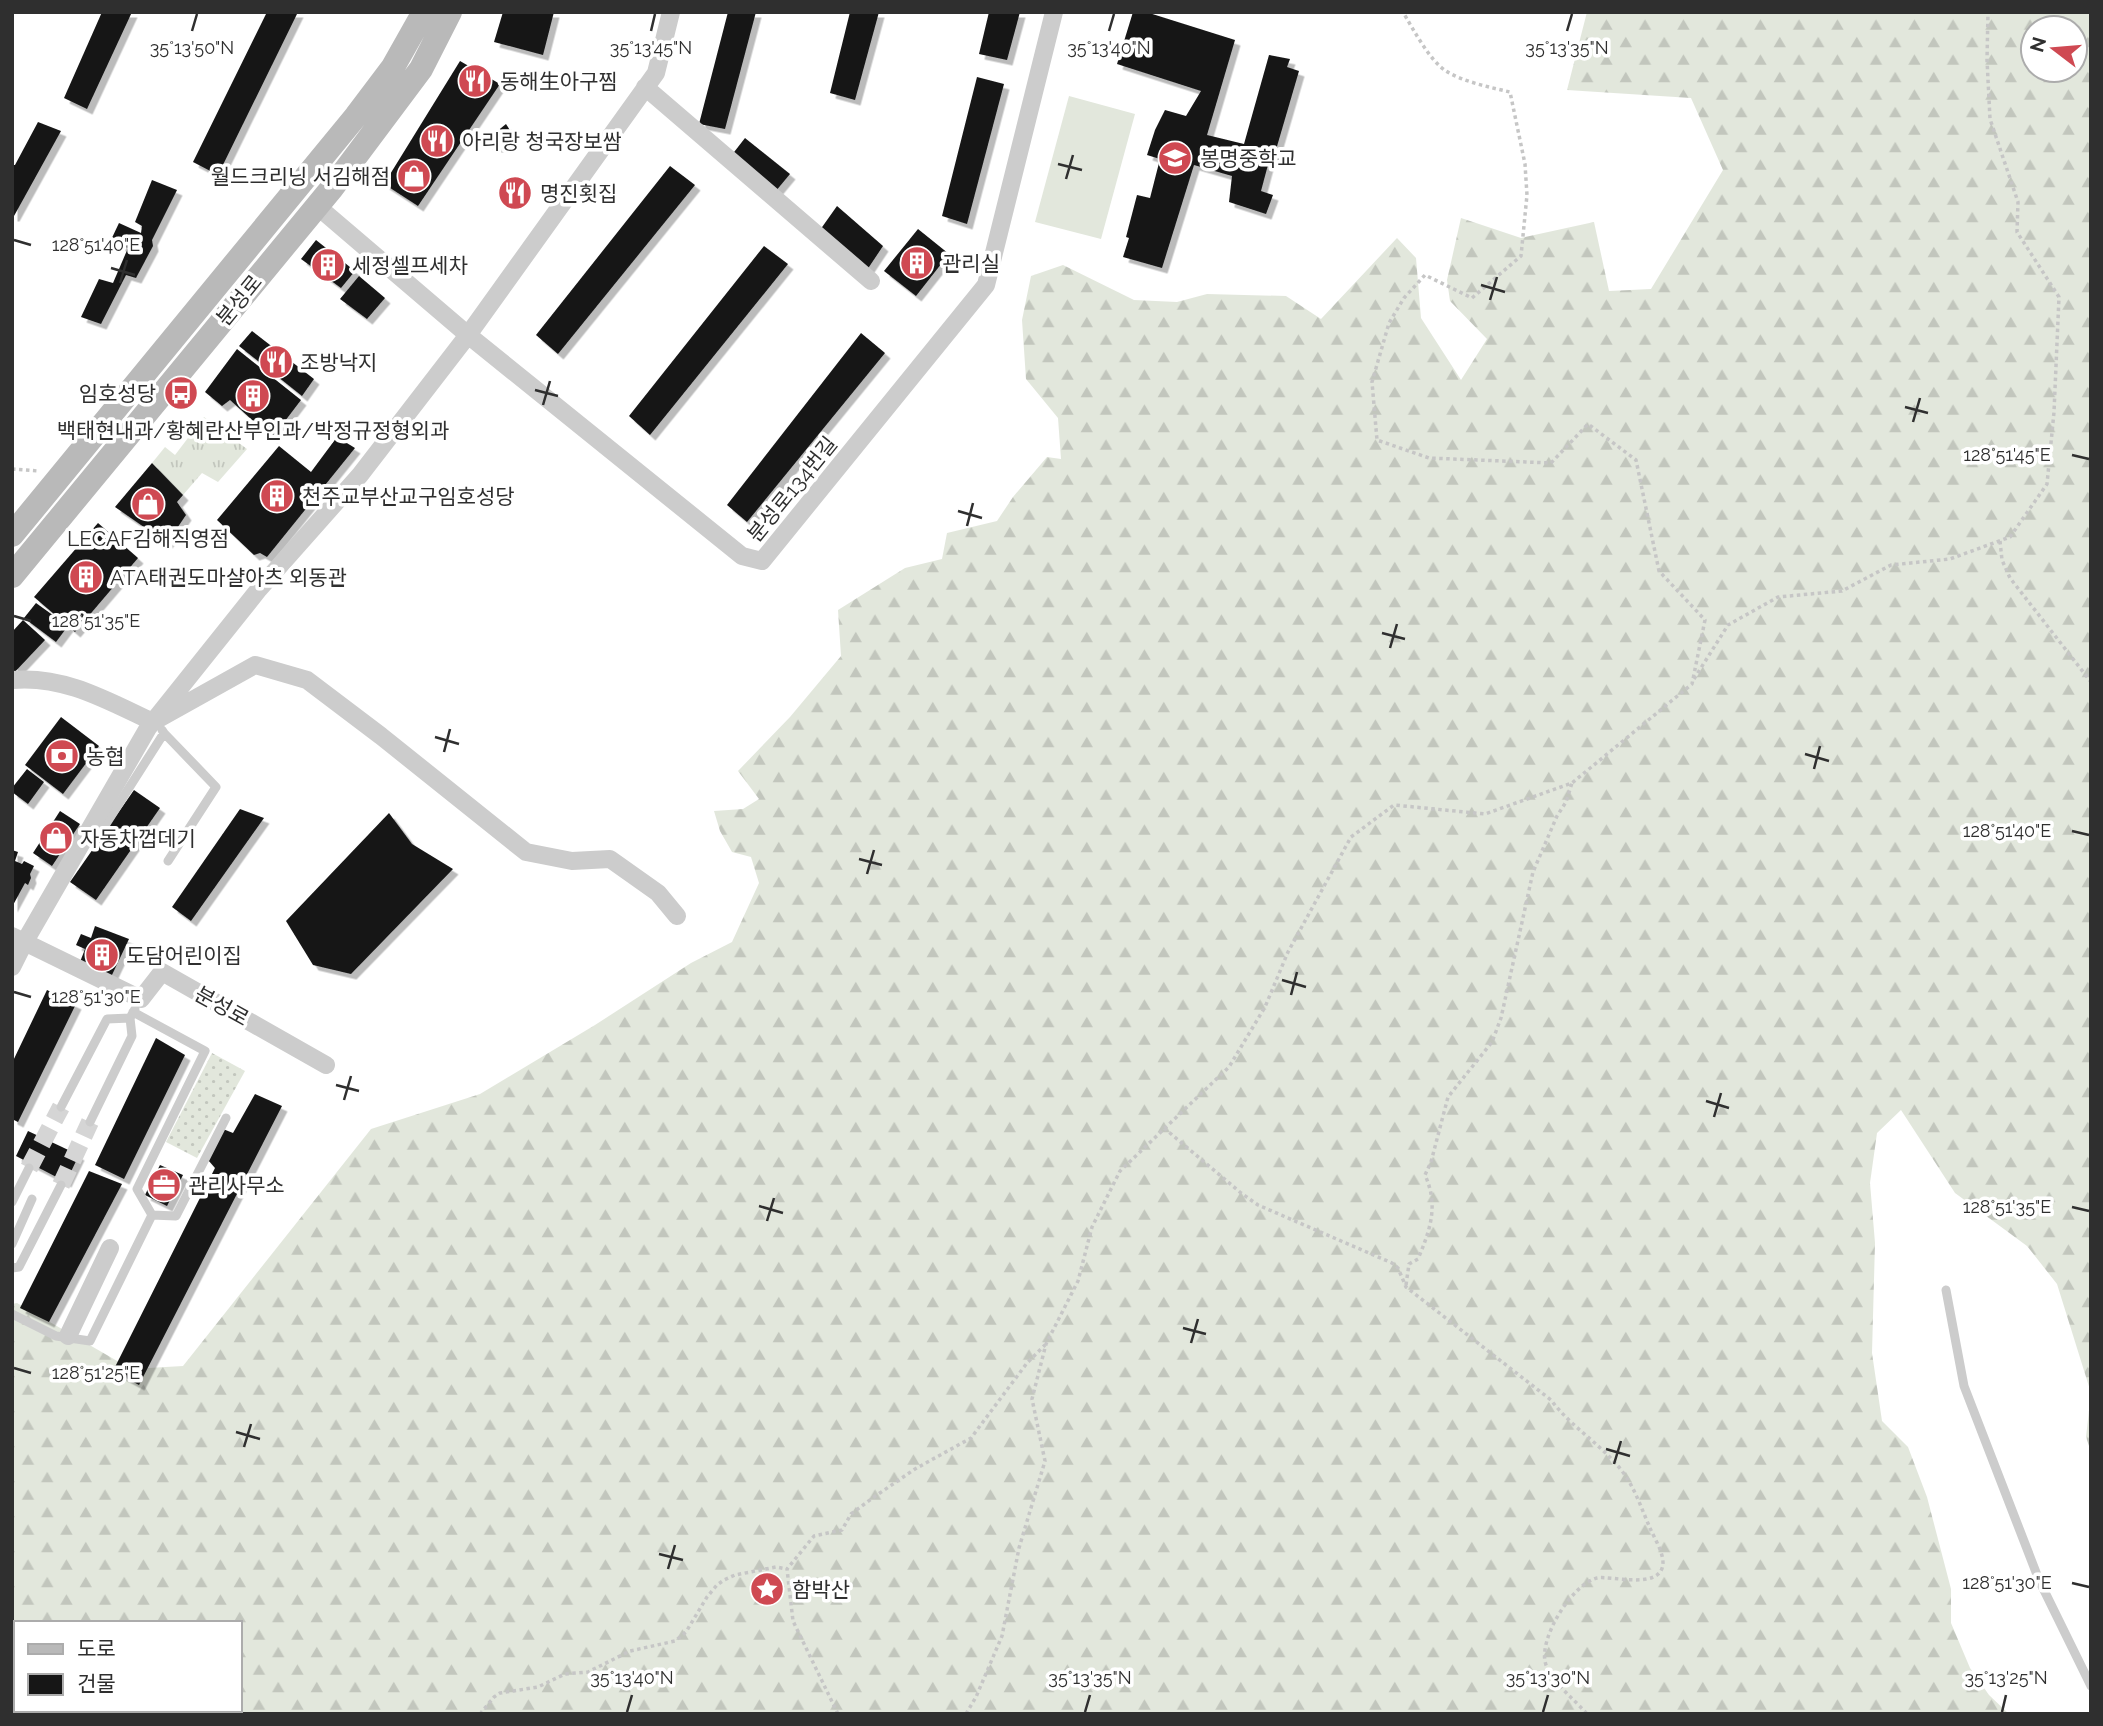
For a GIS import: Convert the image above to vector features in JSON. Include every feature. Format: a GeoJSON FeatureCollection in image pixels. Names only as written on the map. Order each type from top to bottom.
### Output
{"type":"FeatureCollection","features":[{"type":"Feature","properties":{"kind":"main road","name":"분성로"},"geometry":{"type":"LineString","coordinates":[[12,535],[356,116],[393,67],[424,12]]}},
{"type":"Feature","properties":{"kind":"main road","name":"분성로"},"geometry":{"type":"LineString","coordinates":[[12,576],[317,206],[421,69],[450,12]]}},
{"type":"Feature","properties":{"kind":"main road"},"geometry":{"type":"LineString","coordinates":[[12,535],[33,551]]}},
{"type":"Feature","properties":{"kind":"street"},"geometry":{"type":"LineString","coordinates":[[12,967],[18,939],[159,727],[258,589],[360,475],[468,335],[656,73],[671,12]]}},
{"type":"Feature","properties":{"kind":"street","name":"분성로134번길"},"geometry":{"type":"LineString","coordinates":[[317,206],[468,335],[742,556],[762,561],[986,285],[1054,12]]}},
{"type":"Feature","properties":{"kind":"street"},"geometry":{"type":"LineString","coordinates":[[645,87],[871,281]]}},
{"type":"Feature","properties":{"kind":"street"},"geometry":{"type":"LineString","coordinates":[[159,727],[255,665],[307,680],[526,852],[572,862],[610,859],[658,893],[677,916]]}},
{"type":"Feature","properties":{"kind":"street"},"geometry":{"type":"LineString","coordinates":[[12,680],[31,678],[82,688],[159,727]]}},
{"type":"Feature","properties":{"kind":"street"},"geometry":{"type":"LineString","coordinates":[[18,939],[135,1010]]}},
{"type":"Feature","properties":{"kind":"street","name":"분성로"},"geometry":{"type":"LineString","coordinates":[[135,1010],[162,972],[327,1065]]}},
{"type":"Feature","properties":{"kind":"street"},"geometry":{"type":"LineString","coordinates":[[68,1336],[110,1248]]}},
{"type":"Feature","properties":{"kind":"lane"},"geometry":{"type":"LineString","coordinates":[[104,827],[159,727],[216,787],[168,860]]}},
{"type":"Feature","properties":{"kind":"lane"},"geometry":{"type":"LineString","coordinates":[[90,1122],[132,1036],[135,1010]]}},
{"type":"Feature","properties":{"kind":"lane"},"geometry":{"type":"LineString","coordinates":[[61,1107],[107,1019],[135,1010],[205,1051],[137,1189],[152,1215]]}},
{"type":"Feature","properties":{"kind":"lane"},"geometry":{"type":"LineString","coordinates":[[152,1215],[176,1216],[226,1118]]}},
{"type":"Feature","properties":{"kind":"lane"},"geometry":{"type":"LineString","coordinates":[[12,1202],[29,1168]]}},
{"type":"Feature","properties":{"kind":"lane"},"geometry":{"type":"LineString","coordinates":[[12,1268],[19,1267],[61,1185]]}},
{"type":"Feature","properties":{"kind":"lane"},"geometry":{"type":"LineString","coordinates":[[12,1244],[32,1199]]}},
{"type":"Feature","properties":{"kind":"lane"},"geometry":{"type":"LineString","coordinates":[[12,1314],[55,1336],[90,1341],[152,1215]]}},
{"type":"Feature","properties":{"kind":"lane"},"geometry":{"type":"LineString","coordinates":[[1946,1290],[1964,1386],[2039,1580],[2091,1686]]}},
{"type":"Feature","properties":{"kind":"path"},"geometry":{"type":"LineString","coordinates":[[1403,12],[1423,45],[1445,70],[1476,83],[1510,92],[1525,164],[1527,195],[1521,256],[1482,290],[1472,298],[1425,275],[1404,298],[1389,323],[1372,382],[1377,440],[1429,458],[1551,463],[1588,424],[1636,460],[1659,571],[1705,620],[1692,684]]}},
{"type":"Feature","properties":{"kind":"path"},"geometry":{"type":"LineString","coordinates":[[966,1714],[1002,1636],[1019,1548],[1045,1461],[1032,1399],[1046,1343],[1077,1281],[1092,1227],[1120,1171],[1229,1068],[1265,1007],[1288,952],[1351,837],[1394,806],[1485,814],[1572,783],[1692,684],[1728,625],[1778,597],[1842,591],[1891,565],[1950,559],[2010,537],[2047,484],[2054,412],[2059,298],[2017,232],[2018,202],[1990,118],[1988,12]]}},
{"type":"Feature","properties":{"kind":"path"},"geometry":{"type":"LineString","coordinates":[[2000,541],[2002,560],[2010,578],[2091,682]]}},
{"type":"Feature","properties":{"kind":"path"},"geometry":{"type":"LineString","coordinates":[[1406,1287],[1409,1264],[1418,1259],[1432,1225],[1430,1186],[1425,1175],[1448,1097],[1492,1042],[1507,994],[1533,872],[1566,802],[1572,783]]}},
{"type":"Feature","properties":{"kind":"path"},"geometry":{"type":"LineString","coordinates":[[1164,1128],[1258,1205],[1392,1263],[1398,1268],[1406,1287],[1551,1400],[1562,1415],[1605,1453],[1629,1482],[1658,1547],[1663,1561],[1662,1567],[1656,1574],[1640,1581],[1598,1578],[1588,1582],[1565,1605],[1551,1631],[1545,1654],[1548,1668],[1587,1714]]}},
{"type":"Feature","properties":{"kind":"path"},"geometry":{"type":"LineString","coordinates":[[838,1714],[793,1621],[788,1569],[814,1536],[842,1530],[851,1514],[874,1497],[915,1469],[971,1438],[1027,1363],[1046,1343]]}},
{"type":"Feature","properties":{"kind":"path"},"geometry":{"type":"LineString","coordinates":[[481,1714],[500,1693],[538,1687],[565,1674],[588,1671],[630,1651],[675,1642],[686,1632],[707,1597],[723,1580],[776,1567],[788,1569]]}},
{"type":"Feature","properties":{"kind":"green space"},"geometry":{"type":"Polygon","coordinates":[[[1587,12],[2091,12],[2091,1393],[2057,1284],[2027,1246],[1955,1193],[1901,1110],[1877,1133],[1870,1183],[1875,1243],[1872,1353],[1882,1421],[1908,1447],[1927,1497],[1951,1589],[1951,1623],[1970,1668],[1989,1695],[2009,1714],[12,1714],[12,1304],[17,1303],[131,1369],[183,1366],[371,1129],[480,1094],[691,963],[732,942],[759,883],[751,857],[732,852],[720,831],[714,811],[743,809],[759,799],[738,771],[790,717],[841,656],[838,610],[905,568],[942,559],[947,533],[997,521],[1013,497],[1047,457],[1061,459],[1058,418],[1026,379],[1022,320],[1031,276],[1063,265],[1134,300],[1177,302],[1207,294],[1286,296],[1321,319],[1397,238],[1416,258],[1421,318],[1461,380],[1487,339],[1450,301],[1447,280],[1461,218],[1521,238],[1594,222],[1609,291],[1651,289],[1723,170],[1691,98],[1567,90],[1587,12]]]}},
{"type":"Feature","properties":{"kind":"green space"},"geometry":{"type":"Polygon","coordinates":[[[1069,96],[1135,114],[1101,239],[1035,222],[1069,96]]]}},
{"type":"Feature","properties":{"kind":"green space"},"geometry":{"type":"Polygon","coordinates":[[[204,417],[247,449],[218,482],[202,473],[183,495],[152,463],[165,447],[175,455],[204,417]]]}},
{"type":"Feature","properties":{"kind":"green space"},"geometry":{"type":"Polygon","coordinates":[[[212,1053],[245,1071],[197,1158],[166,1142],[212,1053]]]}},
{"type":"Feature","properties":{"kind":"green space"},"geometry":{"type":"Polygon","coordinates":[[[2091,1393],[2091,1452],[2086,1437],[2091,1393]]]}},
{"type":"Feature","properties":{"kind":"building"},"geometry":{"type":"Polygon","coordinates":[[[102,12],[132,12],[87,109],[64,98],[102,12]]]}},
{"type":"Feature","properties":{"kind":"building"},"geometry":{"type":"Polygon","coordinates":[[[267,12],[298,12],[218,175],[193,162],[267,12]]]}},
{"type":"Feature","properties":{"kind":"building"},"geometry":{"type":"Polygon","coordinates":[[[503,12],[554,12],[543,55],[494,42],[503,12]]]}},
{"type":"Feature","properties":{"kind":"building"},"geometry":{"type":"Polygon","coordinates":[[[728,12],[756,12],[725,129],[699,124],[728,12]]]}},
{"type":"Feature","properties":{"kind":"building"},"geometry":{"type":"Polygon","coordinates":[[[850,12],[879,12],[855,100],[830,93],[850,12]]]}},
{"type":"Feature","properties":{"kind":"building"},"geometry":{"type":"Polygon","coordinates":[[[989,12],[1020,12],[1007,60],[979,54],[989,12]]]}},
{"type":"Feature","properties":{"kind":"building"},"geometry":{"type":"Polygon","coordinates":[[[1133,12],[1146,12],[1235,40],[1207,135],[1244,144],[1269,55],[1290,59],[1287,67],[1299,71],[1261,191],[1273,195],[1266,214],[1229,202],[1232,176],[1194,165],[1162,268],[1123,257],[1129,238],[1126,237],[1137,195],[1150,198],[1160,159],[1147,155],[1165,110],[1186,116],[1201,91],[1117,64],[1133,12]]]}},
{"type":"Feature","properties":{"kind":"building"},"geometry":{"type":"Polygon","coordinates":[[[460,61],[500,84],[418,206],[384,184],[460,61]]]}},
{"type":"Feature","properties":{"kind":"building"},"geometry":{"type":"Polygon","coordinates":[[[977,77],[1004,84],[967,224],[942,216],[977,77]]]}},
{"type":"Feature","properties":{"kind":"building"},"geometry":{"type":"Polygon","coordinates":[[[38,122],[61,131],[12,216],[12,165],[15,165],[38,122]]]}},
{"type":"Feature","properties":{"kind":"building"},"geometry":{"type":"Polygon","coordinates":[[[506,124],[513,135],[502,147],[491,147],[485,141],[506,124]]]}},
{"type":"Feature","properties":{"kind":"building"},"geometry":{"type":"Polygon","coordinates":[[[745,138],[790,174],[775,192],[731,156],[745,138]]]}},
{"type":"Feature","properties":{"kind":"building"},"geometry":{"type":"Polygon","coordinates":[[[670,166],[695,185],[558,354],[536,335],[670,166]]]}},
{"type":"Feature","properties":{"kind":"building"},"geometry":{"type":"Polygon","coordinates":[[[152,180],[177,190],[152,240],[153,246],[136,278],[126,275],[101,324],[81,317],[99,279],[113,283],[128,248],[110,242],[119,223],[141,233],[142,226],[135,222],[152,180]]]}},
{"type":"Feature","properties":{"kind":"building"},"geometry":{"type":"Polygon","coordinates":[[[837,206],[883,246],[867,270],[820,230],[837,206]]]}},
{"type":"Feature","properties":{"kind":"building","name":"관리실"},"geometry":{"type":"Polygon","coordinates":[[[918,229],[949,254],[916,296],[884,271],[918,229]]]}},
{"type":"Feature","properties":{"kind":"building","name":"세정셀프세차"},"geometry":{"type":"Polygon","coordinates":[[[316,240],[355,271],[341,288],[301,259],[316,240]]]}},
{"type":"Feature","properties":{"kind":"building"},"geometry":{"type":"Polygon","coordinates":[[[764,246],[788,264],[650,435],[629,416],[764,246]]]}},
{"type":"Feature","properties":{"kind":"building"},"geometry":{"type":"Polygon","coordinates":[[[359,276],[385,298],[367,319],[340,299],[359,276]]]}},
{"type":"Feature","properties":{"kind":"building","name":"조방낙지"},"geometry":{"type":"Polygon","coordinates":[[[252,331],[314,379],[302,396],[239,346],[252,331]]]}},
{"type":"Feature","properties":{"kind":"building"},"geometry":{"type":"Polygon","coordinates":[[[861,333],[885,353],[747,522],[727,505],[861,333]]]}},
{"type":"Feature","properties":{"kind":"building","name":"백태현내과/황혜란산부인과/박정규정형외과"},"geometry":{"type":"Polygon","coordinates":[[[237,349],[301,400],[272,438],[230,400],[222,406],[205,392],[237,349]]]}},
{"type":"Feature","properties":{"kind":"building","name":"천주교부산교구임호성당"},"geometry":{"type":"Polygon","coordinates":[[[337,437],[355,448],[267,557],[260,553],[254,555],[217,520],[279,446],[311,472],[337,437]]]}},
{"type":"Feature","properties":{"kind":"building","name":"LECAF김해직영점"},"geometry":{"type":"Polygon","coordinates":[[[152,463],[183,495],[177,502],[186,515],[167,543],[115,507],[152,463]]]}},
{"type":"Feature","properties":{"kind":"building","name":"ATA태권도마샬아츠 외동관"},"geometry":{"type":"Polygon","coordinates":[[[98,523],[138,558],[75,632],[34,597],[98,523]]]}},
{"type":"Feature","properties":{"kind":"building"},"geometry":{"type":"Polygon","coordinates":[[[36,603],[68,626],[56,642],[24,618],[36,603]]]}},
{"type":"Feature","properties":{"kind":"building"},"geometry":{"type":"Polygon","coordinates":[[[23,620],[45,640],[12,675],[12,632],[23,620]]]}},
{"type":"Feature","properties":{"kind":"building","name":"농협"},"geometry":{"type":"Polygon","coordinates":[[[61,717],[99,746],[63,794],[25,765],[61,717]]]}},
{"type":"Feature","properties":{"kind":"building"},"geometry":{"type":"Polygon","coordinates":[[[27,769],[44,782],[28,804],[12,792],[12,788],[27,769]]]}},
{"type":"Feature","properties":{"kind":"building"},"geometry":{"type":"Polygon","coordinates":[[[134,790],[160,808],[96,900],[70,882],[134,790]]]}},
{"type":"Feature","properties":{"kind":"building"},"geometry":{"type":"Polygon","coordinates":[[[240,809],[264,818],[191,921],[172,907],[240,809]]]}},
{"type":"Feature","properties":{"kind":"building","name":"자동차껍데기"},"geometry":{"type":"Polygon","coordinates":[[[60,811],[80,824],[52,866],[33,853],[60,811]]]}},
{"type":"Feature","properties":{"kind":"building"},"geometry":{"type":"Polygon","coordinates":[[[389,813],[412,844],[453,869],[351,974],[313,965],[286,921],[389,813]]]}},
{"type":"Feature","properties":{"kind":"building"},"geometry":{"type":"Polygon","coordinates":[[[12,850],[18,852],[15,861],[22,864],[24,861],[34,866],[28,885],[25,883],[12,907],[12,850]]]}},
{"type":"Feature","properties":{"kind":"building","name":"도담어린이집"},"geometry":{"type":"Polygon","coordinates":[[[95,926],[129,939],[111,977],[80,962],[85,949],[76,945],[81,934],[91,938],[95,926]]]}},
{"type":"Feature","properties":{"kind":"building"},"geometry":{"type":"Polygon","coordinates":[[[47,990],[76,1004],[18,1122],[12,1119],[12,1063],[47,990]]]}},
{"type":"Feature","properties":{"kind":"building"},"geometry":{"type":"Polygon","coordinates":[[[156,1038],[185,1055],[124,1179],[95,1165],[156,1038]]]}},
{"type":"Feature","properties":{"kind":"building"},"geometry":{"type":"Polygon","coordinates":[[[255,1094],[282,1106],[139,1385],[113,1371],[215,1168],[208,1160],[223,1129],[233,1133],[255,1094]]]}},
{"type":"Feature","properties":{"kind":"building"},"geometry":{"type":"Polygon","coordinates":[[[28,1131],[79,1155],[66,1182],[16,1156],[28,1131]]]}},
{"type":"Feature","properties":{"kind":"building","name":"관리사무소"},"geometry":{"type":"Polygon","coordinates":[[[160,1165],[183,1175],[167,1206],[145,1195],[160,1165]]]}},
{"type":"Feature","properties":{"kind":"building"},"geometry":{"type":"Polygon","coordinates":[[[89,1171],[122,1184],[49,1322],[20,1308],[89,1171]]]}},
{"type":"Feature","properties":{"kind":"tunnel"},"geometry":{"type":"LineString","coordinates":[[29,1168],[61,1107]]}},
{"type":"Feature","properties":{"kind":"tunnel"},"geometry":{"type":"LineString","coordinates":[[61,1185],[90,1122]]}},
{"type":"Feature","properties":{"kind":"place","name":"동해生아구찜"},"geometry":{"type":"Point","coordinates":[475,81]}},
{"type":"Feature","properties":{"kind":"place","name":"아리랑 청국장보쌈"},"geometry":{"type":"Point","coordinates":[437,141]}},
{"type":"Feature","properties":{"kind":"place","name":"봉명중학교"},"geometry":{"type":"Point","coordinates":[1175,158]}},
{"type":"Feature","properties":{"kind":"place","name":"월드크리닝 서김해점"},"geometry":{"type":"Point","coordinates":[414,176]}},
{"type":"Feature","properties":{"kind":"place","name":"명진횟집"},"geometry":{"type":"Point","coordinates":[515,193]}},
{"type":"Feature","properties":{"kind":"place","name":"관리실"},"geometry":{"type":"Point","coordinates":[917,263]}},
{"type":"Feature","properties":{"kind":"place","name":"세정셀프세차"},"geometry":{"type":"Point","coordinates":[328,265]}},
{"type":"Feature","properties":{"kind":"place","name":"조방낙지"},"geometry":{"type":"Point","coordinates":[276,362]}},
{"type":"Feature","properties":{"kind":"place","name":"임호성당"},"geometry":{"type":"Point","coordinates":[181,393]}},
{"type":"Feature","properties":{"kind":"place","name":"백태현내과/황혜란산부인과/박정규정형외과"},"geometry":{"type":"Point","coordinates":[253,396]}},
{"type":"Feature","properties":{"kind":"place","name":"천주교부산교구임호성당"},"geometry":{"type":"Point","coordinates":[277,496]}},
{"type":"Feature","properties":{"kind":"place","name":"LECAF김해직영점"},"geometry":{"type":"Point","coordinates":[148,504]}},
{"type":"Feature","properties":{"kind":"place","name":"ATA태권도마샬아츠 외동관"},"geometry":{"type":"Point","coordinates":[86,577]}},
{"type":"Feature","properties":{"kind":"place","name":"농협"},"geometry":{"type":"Point","coordinates":[62,756]}},
{"type":"Feature","properties":{"kind":"place","name":"자동차껍데기"},"geometry":{"type":"Point","coordinates":[56,838]}},
{"type":"Feature","properties":{"kind":"place","name":"도담어린이집"},"geometry":{"type":"Point","coordinates":[102,955]}},
{"type":"Feature","properties":{"kind":"place","name":"관리사무소"},"geometry":{"type":"Point","coordinates":[164,1185]}},
{"type":"Feature","properties":{"kind":"place","name":"함박산"},"geometry":{"type":"Point","coordinates":[767,1589]}}]}
